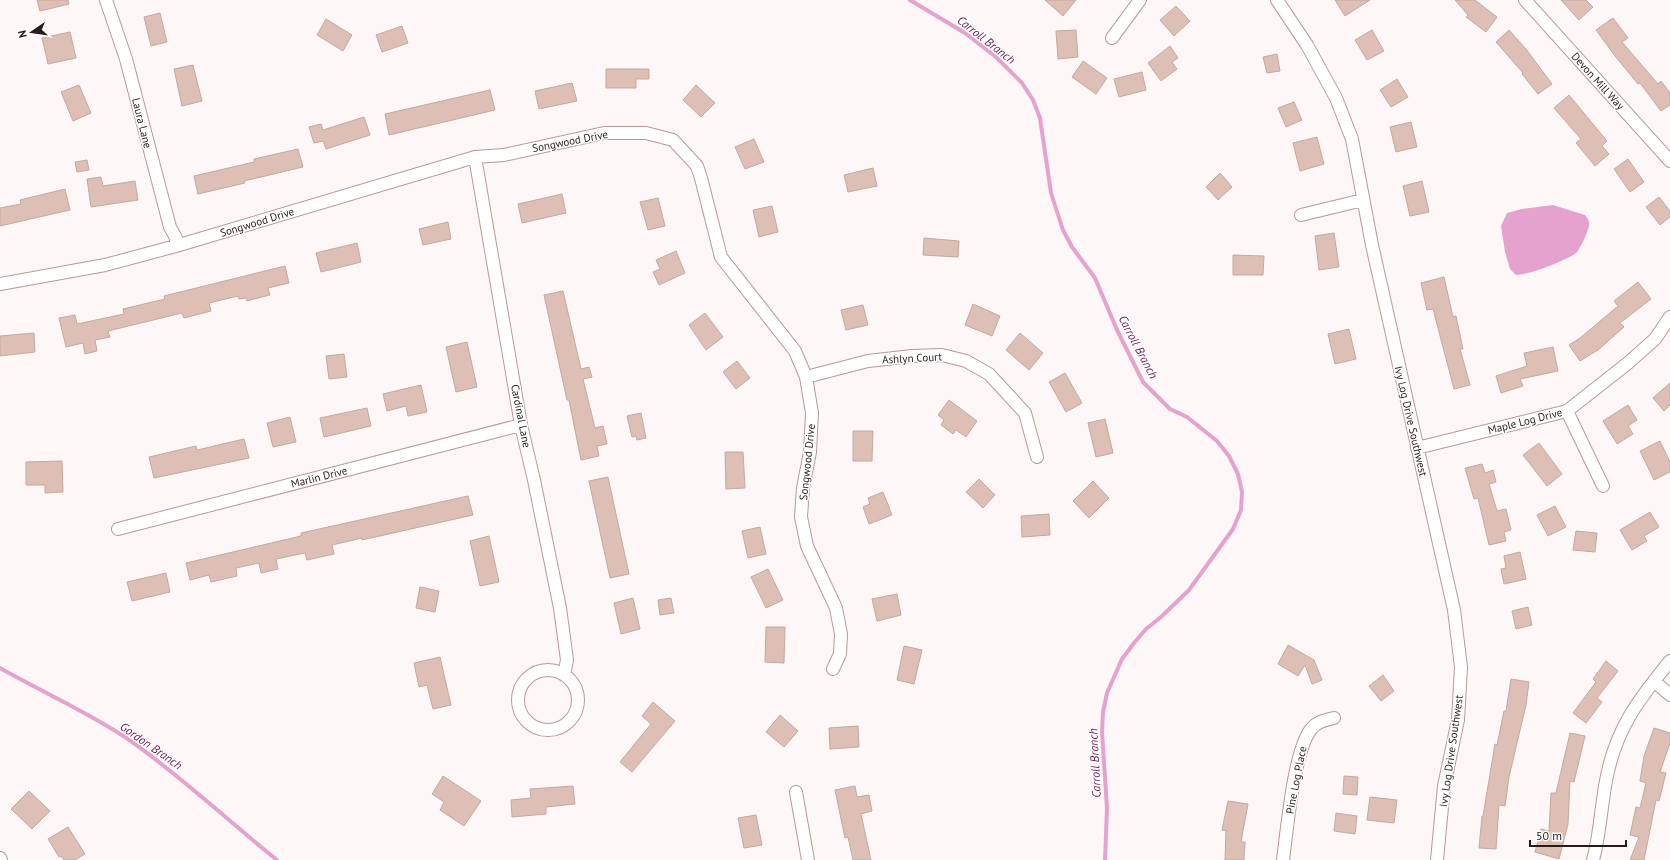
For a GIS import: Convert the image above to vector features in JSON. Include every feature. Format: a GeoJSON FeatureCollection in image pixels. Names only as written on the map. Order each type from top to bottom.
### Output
{"type":"FeatureCollection","features":[{"type":"Feature","properties":{"kind":"street","name":"Laura Lane"},"geometry":{"type":"LineString","coordinates":[[106,0],[126,59],[170,228],[176,238],[176,246]]}},
{"type":"Feature","properties":{"kind":"street"},"geometry":{"type":"LineString","coordinates":[[1112,38],[1140,0]]}},
{"type":"Feature","properties":{"kind":"street","name":"Ivy Log Drive Southwest"},"geometry":{"type":"LineString","coordinates":[[1277,0],[1307,45],[1336,98],[1352,138],[1372,244],[1417,448],[1443,555],[1454,610],[1461,667],[1458,720],[1444,786],[1437,860]]}},
{"type":"Feature","properties":{"kind":"street","name":"Devon Mill Way"},"geometry":{"type":"LineString","coordinates":[[1525,0],[1670,161]]}},
{"type":"Feature","properties":{"kind":"street","name":"Songwood Drive"},"geometry":{"type":"LineString","coordinates":[[0,284],[105,265],[176,246],[475,157],[504,155],[604,132],[646,133],[673,140],[697,166],[721,257],[795,351],[806,377],[812,412],[810,452],[803,488],[801,517],[807,546],[836,608],[841,634],[840,654],[833,669]]}},
{"type":"Feature","properties":{"kind":"street","name":"Cardinal Lane"},"geometry":{"type":"LineString","coordinates":[[475,157],[521,425],[534,480],[560,608],[567,660],[564,675]]}},
{"type":"Feature","properties":{"kind":"street"},"geometry":{"type":"LineString","coordinates":[[1301,215],[1363,200]]}},
{"type":"Feature","properties":{"kind":"street","name":"Maple Log Drive"},"geometry":{"type":"LineString","coordinates":[[1417,448],[1567,411],[1628,363],[1654,339],[1670,317]]}},
{"type":"Feature","properties":{"kind":"street","name":"Ashlyn Court"},"geometry":{"type":"LineString","coordinates":[[806,377],[868,361],[912,356],[942,355],[966,361],[989,374],[1025,413],[1037,457]]}},
{"type":"Feature","properties":{"kind":"street"},"geometry":{"type":"LineString","coordinates":[[1567,411],[1603,486]]}},
{"type":"Feature","properties":{"kind":"street","name":"Marlin Drive"},"geometry":{"type":"LineString","coordinates":[[118,529],[521,425]]}},
{"type":"Feature","properties":{"kind":"street"},"geometry":{"type":"LineString","coordinates":[[1593,860],[1606,782],[1616,745],[1634,707],[1670,661]]}},
{"type":"Feature","properties":{"kind":"street"},"geometry":{"type":"LineString","coordinates":[[545,670],[555,671],[564,675],[576,690],[576,709],[572,718],[565,725],[556,729],[546,730],[537,728],[528,722],[522,715],[518,706],[518,696],[521,686],[527,678],[535,673],[545,670]]}},
{"type":"Feature","properties":{"kind":"street"},"geometry":{"type":"LineString","coordinates":[[1654,681],[1670,695]]}},
{"type":"Feature","properties":{"kind":"street","name":"Pine Log Place"},"geometry":{"type":"LineString","coordinates":[[1283,860],[1294,784],[1303,742],[1312,727],[1321,721],[1334,718]]}},
{"type":"Feature","properties":{"kind":"street"},"geometry":{"type":"LineString","coordinates":[[796,792],[808,860]]}},
{"type":"Feature","properties":{"kind":"shaded area"},"geometry":{"type":"Polygon","coordinates":[[[1553,205],[1585,215],[1589,221],[1589,226],[1583,242],[1577,252],[1558,263],[1521,275],[1516,275],[1510,269],[1505,252],[1501,226],[1507,213],[1522,209],[1553,205]]]}},
{"type":"Feature","properties":{"kind":"building"},"geometry":{"type":"Polygon","coordinates":[[[37,0],[68,0],[69,4],[40,11],[37,0]]]}},
{"type":"Feature","properties":{"kind":"building"},"geometry":{"type":"Polygon","coordinates":[[[1045,0],[1076,0],[1063,16],[1045,0]]]}},
{"type":"Feature","properties":{"kind":"building"},"geometry":{"type":"Polygon","coordinates":[[[1335,0],[1370,0],[1345,16],[1335,0]]]}},
{"type":"Feature","properties":{"kind":"building"},"geometry":{"type":"Polygon","coordinates":[[[1455,0],[1475,0],[1497,17],[1486,32],[1466,17],[1468,15],[1455,0]]]}},
{"type":"Feature","properties":{"kind":"building"},"geometry":{"type":"Polygon","coordinates":[[[1561,0],[1586,0],[1593,7],[1579,20],[1561,0]]]}},
{"type":"Feature","properties":{"kind":"building"},"geometry":{"type":"Polygon","coordinates":[[[1176,6],[1190,21],[1174,36],[1160,20],[1176,6]]]}},
{"type":"Feature","properties":{"kind":"building"},"geometry":{"type":"Polygon","coordinates":[[[160,13],[167,42],[151,46],[144,17],[160,13]]]}},
{"type":"Feature","properties":{"kind":"building"},"geometry":{"type":"Polygon","coordinates":[[[1613,18],[1628,38],[1622,42],[1658,84],[1661,81],[1670,93],[1670,105],[1661,111],[1640,83],[1638,84],[1615,56],[1596,30],[1613,18]]]}},
{"type":"Feature","properties":{"kind":"building"},"geometry":{"type":"Polygon","coordinates":[[[326,19],[352,35],[343,51],[317,35],[326,19]]]}},
{"type":"Feature","properties":{"kind":"building"},"geometry":{"type":"Polygon","coordinates":[[[402,26],[408,43],[382,52],[376,35],[402,26]]]}},
{"type":"Feature","properties":{"kind":"building"},"geometry":{"type":"Polygon","coordinates":[[[1076,30],[1078,57],[1058,59],[1056,31],[1076,30]]]}},
{"type":"Feature","properties":{"kind":"building"},"geometry":{"type":"Polygon","coordinates":[[[1372,30],[1384,51],[1367,60],[1355,40],[1372,30]]]}},
{"type":"Feature","properties":{"kind":"building"},"geometry":{"type":"Polygon","coordinates":[[[1509,30],[1526,49],[1552,84],[1538,94],[1522,74],[1523,73],[1496,42],[1509,30]]]}},
{"type":"Feature","properties":{"kind":"building"},"geometry":{"type":"Polygon","coordinates":[[[70,32],[76,58],[48,64],[42,38],[70,32]]]}},
{"type":"Feature","properties":{"kind":"building"},"geometry":{"type":"Polygon","coordinates":[[[1170,46],[1178,58],[1172,62],[1177,69],[1161,81],[1148,63],[1170,46]]]}},
{"type":"Feature","properties":{"kind":"building"},"geometry":{"type":"Polygon","coordinates":[[[1277,54],[1280,71],[1267,73],[1263,57],[1277,54]]]}},
{"type":"Feature","properties":{"kind":"building"},"geometry":{"type":"Polygon","coordinates":[[[1083,61],[1107,78],[1096,94],[1072,77],[1083,61]]]}},
{"type":"Feature","properties":{"kind":"building"},"geometry":{"type":"Polygon","coordinates":[[[193,65],[202,101],[182,106],[174,69],[193,65]]]}},
{"type":"Feature","properties":{"kind":"building"},"geometry":{"type":"Polygon","coordinates":[[[606,69],[649,69],[649,79],[636,79],[636,88],[606,88],[606,69]]]}},
{"type":"Feature","properties":{"kind":"building"},"geometry":{"type":"Polygon","coordinates":[[[1142,72],[1146,90],[1119,97],[1114,79],[1142,72]]]}},
{"type":"Feature","properties":{"kind":"building"},"geometry":{"type":"Polygon","coordinates":[[[1397,79],[1408,97],[1391,107],[1380,90],[1397,79]]]}},
{"type":"Feature","properties":{"kind":"building"},"geometry":{"type":"Polygon","coordinates":[[[572,83],[577,101],[539,109],[535,91],[572,83]]]}},
{"type":"Feature","properties":{"kind":"building"},"geometry":{"type":"Polygon","coordinates":[[[79,85],[91,113],[73,121],[61,92],[79,85]]]}},
{"type":"Feature","properties":{"kind":"building"},"geometry":{"type":"Polygon","coordinates":[[[696,85],[715,103],[701,117],[683,100],[696,85]]]}},
{"type":"Feature","properties":{"kind":"building"},"geometry":{"type":"Polygon","coordinates":[[[490,90],[495,110],[389,135],[385,114],[490,90]]]}},
{"type":"Feature","properties":{"kind":"building"},"geometry":{"type":"Polygon","coordinates":[[[1569,95],[1607,141],[1602,146],[1609,154],[1595,166],[1576,143],[1581,139],[1554,108],[1569,95]]]}},
{"type":"Feature","properties":{"kind":"building"},"geometry":{"type":"Polygon","coordinates":[[[1294,102],[1302,120],[1286,127],[1278,108],[1294,102]]]}},
{"type":"Feature","properties":{"kind":"building"},"geometry":{"type":"Polygon","coordinates":[[[364,117],[370,135],[326,149],[323,141],[314,143],[309,127],[321,124],[323,130],[364,117]]]}},
{"type":"Feature","properties":{"kind":"building"},"geometry":{"type":"Polygon","coordinates":[[[1411,122],[1417,147],[1396,152],[1390,127],[1411,122]]]}},
{"type":"Feature","properties":{"kind":"building"},"geometry":{"type":"Polygon","coordinates":[[[1317,137],[1324,164],[1300,171],[1293,143],[1317,137]]]}},
{"type":"Feature","properties":{"kind":"building"},"geometry":{"type":"Polygon","coordinates":[[[754,139],[764,162],[745,169],[735,147],[754,139]]]}},
{"type":"Feature","properties":{"kind":"building"},"geometry":{"type":"Polygon","coordinates":[[[298,149],[303,167],[198,194],[194,176],[254,162],[254,159],[298,149]]]}},
{"type":"Feature","properties":{"kind":"building"},"geometry":{"type":"Polygon","coordinates":[[[1628,159],[1644,182],[1630,192],[1614,169],[1628,159]]]}},
{"type":"Feature","properties":{"kind":"building"},"geometry":{"type":"Polygon","coordinates":[[[87,160],[89,170],[77,172],[75,162],[87,160]]]}},
{"type":"Feature","properties":{"kind":"building"},"geometry":{"type":"Polygon","coordinates":[[[873,168],[877,186],[848,192],[844,175],[873,168]]]}},
{"type":"Feature","properties":{"kind":"building"},"geometry":{"type":"Polygon","coordinates":[[[1220,173],[1232,187],[1218,200],[1206,187],[1220,173]]]}},
{"type":"Feature","properties":{"kind":"building"},"geometry":{"type":"Polygon","coordinates":[[[101,177],[103,186],[135,181],[138,200],[91,207],[87,179],[101,177]]]}},
{"type":"Feature","properties":{"kind":"building"},"geometry":{"type":"Polygon","coordinates":[[[1422,181],[1429,212],[1410,216],[1403,186],[1422,181]]]}},
{"type":"Feature","properties":{"kind":"building"},"geometry":{"type":"Polygon","coordinates":[[[65,189],[70,210],[0,226],[0,208],[21,204],[20,200],[65,189]]]}},
{"type":"Feature","properties":{"kind":"building"},"geometry":{"type":"Polygon","coordinates":[[[562,194],[566,213],[522,223],[518,204],[562,194]]]}},
{"type":"Feature","properties":{"kind":"building"},"geometry":{"type":"Polygon","coordinates":[[[1659,197],[1670,211],[1670,217],[1660,225],[1646,207],[1659,197]]]}},
{"type":"Feature","properties":{"kind":"building"},"geometry":{"type":"Polygon","coordinates":[[[658,198],[665,226],[648,230],[640,202],[658,198]]]}},
{"type":"Feature","properties":{"kind":"building"},"geometry":{"type":"Polygon","coordinates":[[[772,206],[778,232],[759,237],[753,210],[772,206]]]}},
{"type":"Feature","properties":{"kind":"building"},"geometry":{"type":"Polygon","coordinates":[[[448,222],[451,239],[423,245],[419,229],[448,222]]]}},
{"type":"Feature","properties":{"kind":"building"},"geometry":{"type":"Polygon","coordinates":[[[1334,233],[1339,267],[1319,270],[1315,236],[1334,233]]]}},
{"type":"Feature","properties":{"kind":"building"},"geometry":{"type":"Polygon","coordinates":[[[924,238],[959,241],[958,257],[923,255],[924,238]]]}},
{"type":"Feature","properties":{"kind":"building"},"geometry":{"type":"Polygon","coordinates":[[[357,243],[361,262],[321,272],[316,253],[357,243]]]}},
{"type":"Feature","properties":{"kind":"building"},"geometry":{"type":"Polygon","coordinates":[[[676,251],[685,273],[659,285],[653,272],[660,269],[656,260],[676,251]]]}},
{"type":"Feature","properties":{"kind":"building"},"geometry":{"type":"Polygon","coordinates":[[[1233,255],[1264,256],[1263,275],[1233,275],[1233,255]]]}},
{"type":"Feature","properties":{"kind":"building"},"geometry":{"type":"Polygon","coordinates":[[[285,266],[289,283],[268,288],[270,295],[247,301],[246,298],[239,299],[238,296],[209,303],[211,311],[184,318],[182,313],[108,331],[110,337],[95,340],[97,351],[85,354],[83,343],[66,347],[59,318],[75,315],[77,324],[124,314],[123,309],[165,299],[164,296],[285,266]]]}},
{"type":"Feature","properties":{"kind":"building"},"geometry":{"type":"Polygon","coordinates":[[[1444,277],[1453,317],[1456,316],[1463,349],[1460,349],[1470,385],[1454,389],[1433,309],[1427,310],[1421,283],[1444,277]]]}},
{"type":"Feature","properties":{"kind":"building"},"geometry":{"type":"Polygon","coordinates":[[[1638,282],[1651,299],[1620,323],[1624,327],[1598,350],[1580,361],[1569,345],[1580,338],[1618,306],[1614,301],[1638,282]]]}},
{"type":"Feature","properties":{"kind":"building"},"geometry":{"type":"Polygon","coordinates":[[[563,291],[581,369],[589,367],[592,377],[583,379],[595,428],[603,426],[607,444],[597,446],[599,456],[581,460],[569,400],[567,400],[544,295],[563,291]]]}},
{"type":"Feature","properties":{"kind":"building"},"geometry":{"type":"Polygon","coordinates":[[[973,304],[1000,316],[992,336],[965,325],[973,304]]]}},
{"type":"Feature","properties":{"kind":"building"},"geometry":{"type":"Polygon","coordinates":[[[863,305],[868,325],[846,330],[841,310],[863,305]]]}},
{"type":"Feature","properties":{"kind":"building"},"geometry":{"type":"Polygon","coordinates":[[[705,313],[723,337],[706,350],[689,325],[705,313]]]}},
{"type":"Feature","properties":{"kind":"building"},"geometry":{"type":"Polygon","coordinates":[[[1349,329],[1356,359],[1335,364],[1328,334],[1349,329]]]}},
{"type":"Feature","properties":{"kind":"building"},"geometry":{"type":"Polygon","coordinates":[[[34,333],[35,352],[0,356],[0,336],[34,333]]]}},
{"type":"Feature","properties":{"kind":"building"},"geometry":{"type":"Polygon","coordinates":[[[1020,333],[1043,353],[1029,370],[1006,350],[1020,333]]]}},
{"type":"Feature","properties":{"kind":"building"},"geometry":{"type":"Polygon","coordinates":[[[467,342],[477,387],[456,392],[446,347],[467,342]]]}},
{"type":"Feature","properties":{"kind":"building"},"geometry":{"type":"Polygon","coordinates":[[[1553,347],[1558,371],[1520,379],[1523,386],[1501,393],[1496,376],[1527,366],[1524,353],[1553,347]]]}},
{"type":"Feature","properties":{"kind":"building"},"geometry":{"type":"Polygon","coordinates":[[[344,354],[347,377],[329,379],[326,356],[344,354]]]}},
{"type":"Feature","properties":{"kind":"building"},"geometry":{"type":"Polygon","coordinates":[[[737,361],[750,378],[736,389],[723,372],[737,361]]]}},
{"type":"Feature","properties":{"kind":"building"},"geometry":{"type":"Polygon","coordinates":[[[1065,373],[1082,403],[1066,412],[1049,382],[1065,373]]]}},
{"type":"Feature","properties":{"kind":"building"},"geometry":{"type":"Polygon","coordinates":[[[1670,383],[1670,405],[1664,411],[1653,398],[1670,383]]]}},
{"type":"Feature","properties":{"kind":"building"},"geometry":{"type":"Polygon","coordinates":[[[421,385],[427,412],[408,416],[406,406],[387,411],[383,394],[421,385]]]}},
{"type":"Feature","properties":{"kind":"building"},"geometry":{"type":"Polygon","coordinates":[[[949,400],[977,421],[966,437],[956,430],[953,434],[941,425],[944,420],[938,415],[949,400]]]}},
{"type":"Feature","properties":{"kind":"building"},"geometry":{"type":"Polygon","coordinates":[[[1628,405],[1637,420],[1628,426],[1633,434],[1617,444],[1603,421],[1628,405]]]}},
{"type":"Feature","properties":{"kind":"building"},"geometry":{"type":"Polygon","coordinates":[[[367,408],[371,426],[324,437],[320,418],[367,408]]]}},
{"type":"Feature","properties":{"kind":"building"},"geometry":{"type":"Polygon","coordinates":[[[641,413],[646,438],[637,440],[636,436],[632,437],[627,416],[641,413]]]}},
{"type":"Feature","properties":{"kind":"building"},"geometry":{"type":"Polygon","coordinates":[[[290,417],[296,442],[273,447],[267,423],[290,417]]]}},
{"type":"Feature","properties":{"kind":"building"},"geometry":{"type":"Polygon","coordinates":[[[1105,419],[1113,453],[1096,457],[1088,423],[1105,419]]]}},
{"type":"Feature","properties":{"kind":"building"},"geometry":{"type":"Polygon","coordinates":[[[853,431],[873,431],[872,461],[853,461],[853,431]]]}},
{"type":"Feature","properties":{"kind":"building"},"geometry":{"type":"Polygon","coordinates":[[[244,439],[249,458],[154,478],[149,457],[196,446],[197,450],[244,439]]]}},
{"type":"Feature","properties":{"kind":"building"},"geometry":{"type":"Polygon","coordinates":[[[1660,441],[1670,462],[1670,472],[1654,480],[1640,451],[1660,441]]]}},
{"type":"Feature","properties":{"kind":"building"},"geometry":{"type":"Polygon","coordinates":[[[1539,443],[1562,474],[1547,486],[1523,455],[1539,443]]]}},
{"type":"Feature","properties":{"kind":"building"},"geometry":{"type":"Polygon","coordinates":[[[725,452],[743,452],[745,488],[726,489],[725,452]]]}},
{"type":"Feature","properties":{"kind":"building"},"geometry":{"type":"Polygon","coordinates":[[[62,461],[63,492],[45,493],[45,485],[26,485],[26,462],[62,461]]]}},
{"type":"Feature","properties":{"kind":"building"},"geometry":{"type":"Polygon","coordinates":[[[1482,464],[1485,473],[1493,470],[1496,482],[1489,484],[1497,511],[1506,509],[1511,530],[1504,532],[1506,541],[1489,545],[1478,498],[1474,499],[1465,468],[1482,464]]]}},
{"type":"Feature","properties":{"kind":"building"},"geometry":{"type":"Polygon","coordinates":[[[608,477],[629,574],[610,578],[589,481],[608,477]]]}},
{"type":"Feature","properties":{"kind":"building"},"geometry":{"type":"Polygon","coordinates":[[[979,479],[995,495],[983,508],[966,492],[979,479]]]}},
{"type":"Feature","properties":{"kind":"building"},"geometry":{"type":"Polygon","coordinates":[[[1093,481],[1109,498],[1089,518],[1073,501],[1093,481]]]}},
{"type":"Feature","properties":{"kind":"building"},"geometry":{"type":"Polygon","coordinates":[[[883,492],[892,515],[869,524],[863,507],[870,504],[868,498],[883,492]]]}},
{"type":"Feature","properties":{"kind":"building"},"geometry":{"type":"Polygon","coordinates":[[[468,496],[473,515],[362,540],[362,538],[332,545],[334,554],[307,560],[305,553],[276,559],[278,569],[261,573],[259,563],[236,568],[237,576],[211,582],[209,575],[190,580],[186,563],[301,536],[301,533],[468,496]]]}},
{"type":"Feature","properties":{"kind":"building"},"geometry":{"type":"Polygon","coordinates":[[[1555,506],[1566,527],[1548,536],[1537,515],[1555,506]]]}},
{"type":"Feature","properties":{"kind":"building"},"geometry":{"type":"Polygon","coordinates":[[[1650,512],[1659,527],[1644,536],[1647,541],[1632,550],[1620,530],[1650,512]]]}},
{"type":"Feature","properties":{"kind":"building"},"geometry":{"type":"Polygon","coordinates":[[[1049,514],[1050,535],[1022,537],[1021,516],[1049,514]]]}},
{"type":"Feature","properties":{"kind":"building"},"geometry":{"type":"Polygon","coordinates":[[[760,527],[766,554],[748,558],[742,531],[760,527]]]}},
{"type":"Feature","properties":{"kind":"building"},"geometry":{"type":"Polygon","coordinates":[[[1576,531],[1597,533],[1595,552],[1573,550],[1576,531]]]}},
{"type":"Feature","properties":{"kind":"building"},"geometry":{"type":"Polygon","coordinates":[[[489,536],[499,582],[480,586],[470,541],[489,536]]]}},
{"type":"Feature","properties":{"kind":"building"},"geometry":{"type":"Polygon","coordinates":[[[1520,552],[1526,579],[1504,584],[1501,569],[1506,568],[1504,556],[1520,552]]]}},
{"type":"Feature","properties":{"kind":"building"},"geometry":{"type":"Polygon","coordinates":[[[768,569],[783,600],[766,608],[751,577],[768,569]]]}},
{"type":"Feature","properties":{"kind":"building"},"geometry":{"type":"Polygon","coordinates":[[[166,573],[170,592],[132,601],[127,582],[166,573]]]}},
{"type":"Feature","properties":{"kind":"building"},"geometry":{"type":"Polygon","coordinates":[[[420,587],[439,591],[435,612],[416,608],[420,587]]]}},
{"type":"Feature","properties":{"kind":"building"},"geometry":{"type":"Polygon","coordinates":[[[897,594],[901,615],[877,621],[872,599],[897,594]]]}},
{"type":"Feature","properties":{"kind":"building"},"geometry":{"type":"Polygon","coordinates":[[[633,598],[640,629],[621,634],[614,603],[633,598]]]}},
{"type":"Feature","properties":{"kind":"building"},"geometry":{"type":"Polygon","coordinates":[[[671,598],[674,613],[660,615],[658,600],[671,598]]]}},
{"type":"Feature","properties":{"kind":"building"},"geometry":{"type":"Polygon","coordinates":[[[1528,607],[1532,625],[1516,629],[1512,611],[1528,607]]]}},
{"type":"Feature","properties":{"kind":"building"},"geometry":{"type":"Polygon","coordinates":[[[766,627],[785,627],[784,663],[765,662],[766,627]]]}},
{"type":"Feature","properties":{"kind":"building"},"geometry":{"type":"Polygon","coordinates":[[[1288,645],[1314,660],[1322,680],[1312,684],[1305,665],[1298,676],[1278,664],[1288,645]]]}},
{"type":"Feature","properties":{"kind":"building"},"geometry":{"type":"Polygon","coordinates":[[[904,646],[922,650],[914,684],[897,680],[904,646]]]}},
{"type":"Feature","properties":{"kind":"building"},"geometry":{"type":"Polygon","coordinates":[[[440,657],[451,705],[433,709],[427,685],[419,687],[414,663],[440,657]]]}},
{"type":"Feature","properties":{"kind":"building"},"geometry":{"type":"Polygon","coordinates":[[[1606,661],[1618,671],[1597,698],[1602,702],[1586,723],[1573,713],[1596,682],[1593,679],[1606,661]]]}},
{"type":"Feature","properties":{"kind":"building"},"geometry":{"type":"Polygon","coordinates":[[[1383,675],[1394,691],[1381,701],[1369,686],[1383,675]]]}},
{"type":"Feature","properties":{"kind":"building"},"geometry":{"type":"Polygon","coordinates":[[[1511,679],[1529,682],[1526,705],[1509,777],[1505,806],[1499,805],[1496,849],[1479,848],[1482,816],[1495,744],[1497,745],[1504,711],[1506,711],[1511,679]]]}},
{"type":"Feature","properties":{"kind":"building"},"geometry":{"type":"Polygon","coordinates":[[[653,702],[675,721],[632,772],[620,762],[651,724],[642,716],[653,702]]]}},
{"type":"Feature","properties":{"kind":"building"},"geometry":{"type":"Polygon","coordinates":[[[780,715],[798,731],[784,747],[766,732],[780,715]]]}},
{"type":"Feature","properties":{"kind":"building"},"geometry":{"type":"Polygon","coordinates":[[[858,726],[859,747],[830,749],[829,728],[858,726]]]}},
{"type":"Feature","properties":{"kind":"building"},"geometry":{"type":"Polygon","coordinates":[[[1654,728],[1670,733],[1670,743],[1660,772],[1666,773],[1659,801],[1656,800],[1644,860],[1630,860],[1639,837],[1630,835],[1636,807],[1640,808],[1646,783],[1640,781],[1644,756],[1654,728]]]}},
{"type":"Feature","properties":{"kind":"building"},"geometry":{"type":"Polygon","coordinates":[[[1570,733],[1585,736],[1574,782],[1570,781],[1568,824],[1559,859],[1535,852],[1541,829],[1549,831],[1551,793],[1556,793],[1570,733]]]}},
{"type":"Feature","properties":{"kind":"building"},"geometry":{"type":"Polygon","coordinates":[[[443,776],[481,801],[464,826],[440,810],[444,802],[432,794],[443,776]]]}},
{"type":"Feature","properties":{"kind":"building"},"geometry":{"type":"Polygon","coordinates":[[[1344,776],[1358,777],[1357,795],[1343,794],[1344,776]]]}},
{"type":"Feature","properties":{"kind":"building"},"geometry":{"type":"Polygon","coordinates":[[[573,786],[575,804],[546,807],[546,814],[512,817],[511,800],[531,798],[530,789],[573,786]]]}},
{"type":"Feature","properties":{"kind":"building"},"geometry":{"type":"Polygon","coordinates":[[[855,786],[857,797],[869,795],[872,811],[861,814],[871,860],[853,860],[848,837],[845,838],[835,790],[855,786]]]}},
{"type":"Feature","properties":{"kind":"building"},"geometry":{"type":"Polygon","coordinates":[[[29,791],[50,811],[32,829],[11,809],[29,791]]]}},
{"type":"Feature","properties":{"kind":"building"},"geometry":{"type":"Polygon","coordinates":[[[1370,797],[1397,800],[1394,823],[1367,820],[1370,797]]]}},
{"type":"Feature","properties":{"kind":"building"},"geometry":{"type":"Polygon","coordinates":[[[1228,801],[1248,804],[1241,842],[1245,842],[1244,860],[1225,860],[1226,831],[1222,830],[1228,801]]]}},
{"type":"Feature","properties":{"kind":"building"},"geometry":{"type":"Polygon","coordinates":[[[1336,813],[1357,816],[1355,834],[1334,831],[1336,813]]]}},
{"type":"Feature","properties":{"kind":"building"},"geometry":{"type":"Polygon","coordinates":[[[756,815],[762,845],[744,848],[738,818],[756,815]]]}},
{"type":"Feature","properties":{"kind":"building"},"geometry":{"type":"Polygon","coordinates":[[[68,827],[85,854],[75,860],[64,860],[61,856],[59,857],[48,839],[68,827]]]}},
{"type":"Feature","properties":{"kind":"waterway","name":"Carroll Branch"},"geometry":{"type":"LineString","coordinates":[[910,0],[965,33],[996,57],[1022,83],[1033,100],[1040,118],[1051,193],[1063,230],[1072,247],[1095,278],[1117,330],[1143,382],[1170,409],[1187,417],[1217,441],[1229,456],[1238,474],[1242,492],[1241,510],[1233,529],[1189,590],[1146,629],[1134,643],[1122,659],[1107,693],[1103,712],[1102,732],[1107,808],[1105,860]]}},
{"type":"Feature","properties":{"kind":"waterway","name":"Gordon Branch"},"geometry":{"type":"LineString","coordinates":[[0,668],[97,720],[128,739],[185,783],[277,860]]}}]}
